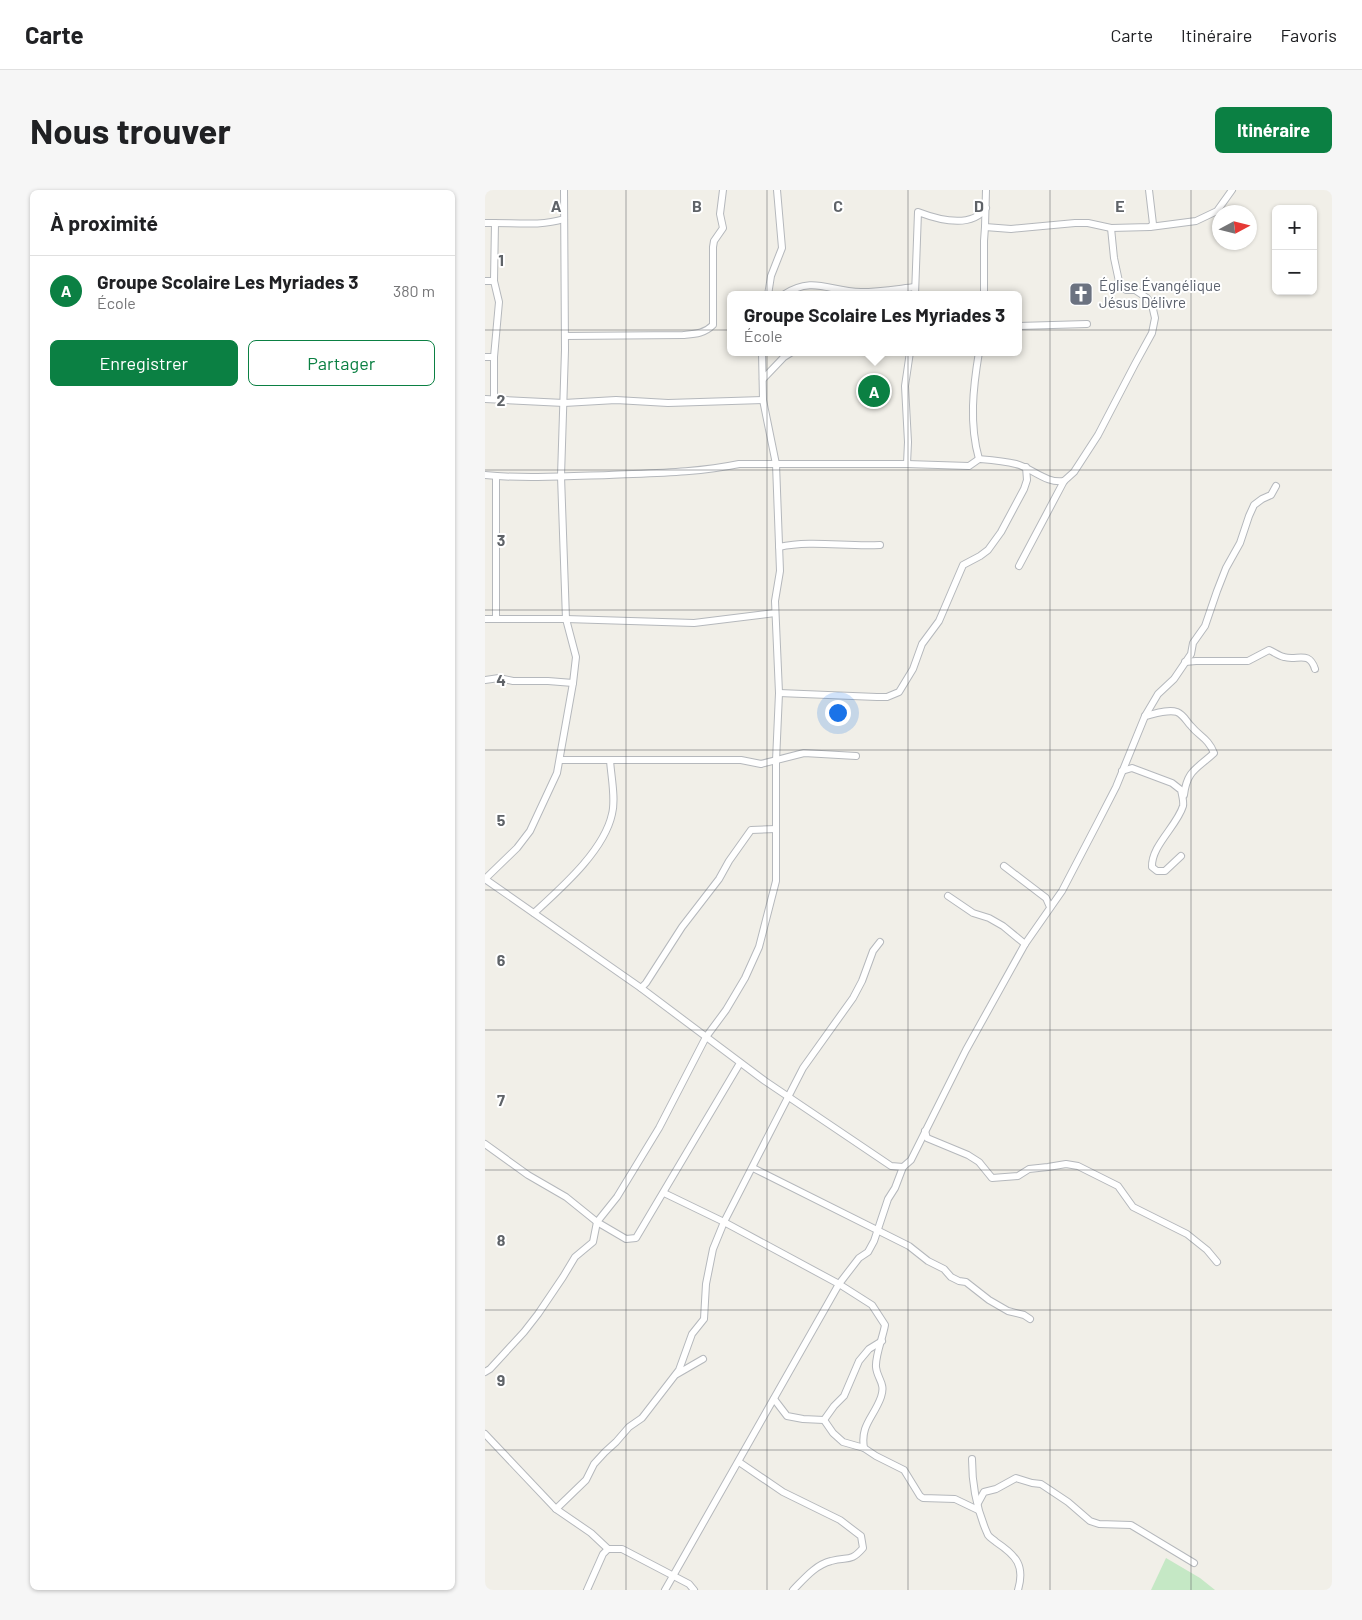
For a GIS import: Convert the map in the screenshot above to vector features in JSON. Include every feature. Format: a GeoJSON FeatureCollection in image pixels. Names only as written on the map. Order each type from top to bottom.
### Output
{"type":"FeatureCollection","features":[{"type":"Feature","properties":{"kind":"street"},"geometry":{"type":"LineString","coordinates":[[564,190],[565,336],[561,476],[566,619],[576,658],[557,773],[530,831],[517,848],[485,879],[641,988],[740,1063],[789,1097],[891,1166],[903,1167]]}},
{"type":"Feature","properties":{"kind":"street"},"geometry":{"type":"LineString","coordinates":[[565,336],[683,335],[699,334],[709,329],[713,325],[714,241],[723,228],[720,214],[723,190]]}},
{"type":"Feature","properties":{"kind":"street"},"geometry":{"type":"LineString","coordinates":[[769,291],[771,276],[782,248],[777,190]]}},
{"type":"Feature","properties":{"kind":"street"},"geometry":{"type":"LineString","coordinates":[[984,291],[983,241],[986,190]]}},
{"type":"Feature","properties":{"kind":"street"},"geometry":{"type":"LineString","coordinates":[[1149,190],[1153,224],[1150,226]]}},
{"type":"Feature","properties":{"kind":"street"},"geometry":{"type":"LineString","coordinates":[[985,227],[1011,229],[1088,223],[1111,228],[1196,221],[1217,211],[1232,190]]}},
{"type":"Feature","properties":{"kind":"street"},"geometry":{"type":"LineString","coordinates":[[915,291],[918,212],[949,221],[972,219],[981,216],[986,208]]}},
{"type":"Feature","properties":{"kind":"street"},"geometry":{"type":"LineString","coordinates":[[485,224],[539,224],[552,223],[564,219]]}},
{"type":"Feature","properties":{"kind":"street"},"geometry":{"type":"LineString","coordinates":[[494,398],[494,357],[499,302],[494,281],[495,223]]}},
{"type":"Feature","properties":{"kind":"street"},"geometry":{"type":"LineString","coordinates":[[1019,566],[1064,481],[1074,472],[1098,435],[1153,333],[1155,318],[1152,305],[1147,298],[1135,290],[1127,290],[1120,286],[1114,258],[1111,228]]}},
{"type":"Feature","properties":{"kind":"street"},"geometry":{"type":"LineString","coordinates":[[485,281],[494,281]]}},
{"type":"Feature","properties":{"kind":"street"},"geometry":{"type":"LineString","coordinates":[[791,291],[802,285],[817,285],[853,291]]}},
{"type":"Feature","properties":{"kind":"street"},"geometry":{"type":"LineString","coordinates":[[1022,326],[1087,324]]}},
{"type":"Feature","properties":{"kind":"street"},"geometry":{"type":"LineString","coordinates":[[485,1372],[524,1332],[575,1257],[593,1242],[597,1222],[617,1197],[659,1128],[706,1037],[745,978],[759,947],[776,881],[776,761],[779,693],[775,601],[780,570],[776,464],[763,400],[762,356]]}},
{"type":"Feature","properties":{"kind":"street"},"geometry":{"type":"LineString","coordinates":[[763,379],[786,356]]}},
{"type":"Feature","properties":{"kind":"street"},"geometry":{"type":"LineString","coordinates":[[907,464],[908,442],[905,386],[909,356]]}},
{"type":"Feature","properties":{"kind":"street"},"geometry":{"type":"LineString","coordinates":[[979,356],[973,415],[975,445],[979,459]]}},
{"type":"Feature","properties":{"kind":"street"},"geometry":{"type":"LineString","coordinates":[[485,357],[494,357]]}},
{"type":"Feature","properties":{"kind":"street"},"geometry":{"type":"LineString","coordinates":[[485,399],[564,402],[616,400],[668,403],[763,400]]}},
{"type":"Feature","properties":{"kind":"street"},"geometry":{"type":"LineString","coordinates":[[485,475],[561,476],[671,472],[720,468],[739,464],[969,466],[979,459],[1013,463],[1026,467],[1042,477],[1057,482],[1064,481]]}},
{"type":"Feature","properties":{"kind":"street"},"geometry":{"type":"LineString","coordinates":[[779,693],[887,697],[899,692],[913,669],[922,644],[939,621],[963,565],[988,550],[1001,532],[1024,489],[1027,480],[1026,467]]}},
{"type":"Feature","properties":{"kind":"street"},"geometry":{"type":"LineString","coordinates":[[495,619],[496,476]]}},
{"type":"Feature","properties":{"kind":"street"},"geometry":{"type":"LineString","coordinates":[[665,1590],[839,1284],[859,1258],[868,1252],[903,1167],[911,1160],[966,1050],[1025,944],[1062,891],[1116,787],[1145,716],[1158,694],[1175,679],[1191,654],[1195,639],[1205,626],[1226,568],[1240,543],[1251,510],[1262,498],[1271,495],[1276,486]]}},
{"type":"Feature","properties":{"kind":"street"},"geometry":{"type":"LineString","coordinates":[[779,547],[794,544],[849,546],[880,544]]}},
{"type":"Feature","properties":{"kind":"street"},"geometry":{"type":"LineString","coordinates":[[485,620],[566,619],[694,623],[775,613]]}},
{"type":"Feature","properties":{"kind":"street"},"geometry":{"type":"LineString","coordinates":[[1185,662],[1249,661],[1269,650],[1286,658],[1300,656],[1309,659],[1315,669]]}},
{"type":"Feature","properties":{"kind":"street"},"geometry":{"type":"LineString","coordinates":[[485,680],[499,678],[513,681],[573,683]]}},
{"type":"Feature","properties":{"kind":"street"},"geometry":{"type":"LineString","coordinates":[[1145,716],[1175,712],[1184,716],[1191,727],[1210,744],[1214,753],[1189,774],[1185,785],[1183,805],[1156,852],[1152,861],[1152,868],[1157,871],[1165,871],[1181,856]]}},
{"type":"Feature","properties":{"kind":"street"},"geometry":{"type":"LineString","coordinates":[[560,760],[741,760],[761,764],[804,753],[856,756]]}},
{"type":"Feature","properties":{"kind":"street"},"geometry":{"type":"LineString","coordinates":[[534,913],[568,883],[598,846],[607,828],[613,812],[610,760]]}},
{"type":"Feature","properties":{"kind":"street"},"geometry":{"type":"LineString","coordinates":[[1122,771],[1132,768],[1172,783],[1181,790],[1183,805]]}},
{"type":"Feature","properties":{"kind":"street"},"geometry":{"type":"LineString","coordinates":[[641,988],[682,927],[719,879],[743,839],[751,830],[776,829]]}},
{"type":"Feature","properties":{"kind":"street"},"geometry":{"type":"LineString","coordinates":[[1004,866],[1046,898],[1050,907]]}},
{"type":"Feature","properties":{"kind":"street"},"geometry":{"type":"LineString","coordinates":[[948,896],[973,913],[989,918],[1003,926],[1025,944]]}},
{"type":"Feature","properties":{"kind":"street"},"geometry":{"type":"LineString","coordinates":[[556,1509],[586,1480],[594,1464],[605,1452],[617,1442],[629,1427],[642,1418],[679,1370],[692,1334],[704,1319],[709,1266],[713,1249],[724,1222],[803,1068],[853,998],[873,952],[880,942]]}},
{"type":"Feature","properties":{"kind":"street"},"geometry":{"type":"LineString","coordinates":[[485,1144],[528,1175],[566,1197],[597,1222],[626,1239],[636,1238],[740,1063]]}},
{"type":"Feature","properties":{"kind":"street"},"geometry":{"type":"LineString","coordinates":[[925,1131],[927,1138],[974,1159],[992,1178],[1018,1176],[1029,1170],[1048,1166],[1066,1164],[1078,1166],[1118,1186],[1133,1207],[1187,1234],[1207,1250],[1217,1262]]}},
{"type":"Feature","properties":{"kind":"street"},"geometry":{"type":"LineString","coordinates":[[753,1168],[909,1246],[928,1261],[944,1269],[951,1277],[966,1282],[989,1300],[1008,1310],[1024,1315],[1029,1320]]}},
{"type":"Feature","properties":{"kind":"street"},"geometry":{"type":"LineString","coordinates":[[664,1193],[724,1222],[839,1284],[872,1305],[885,1325],[876,1367],[883,1385],[881,1397],[865,1425],[862,1439],[863,1448]]}},
{"type":"Feature","properties":{"kind":"street"},"geometry":{"type":"LineString","coordinates":[[825,1420],[834,1406],[844,1396],[859,1361],[869,1349],[882,1341]]}},
{"type":"Feature","properties":{"kind":"street"},"geometry":{"type":"LineString","coordinates":[[674,1376],[703,1359]]}},
{"type":"Feature","properties":{"kind":"street"},"geometry":{"type":"LineString","coordinates":[[774,1399],[787,1416],[803,1420],[825,1420]]}},
{"type":"Feature","properties":{"kind":"street"},"geometry":{"type":"LineString","coordinates":[[825,1420],[843,1442],[863,1448],[903,1470],[923,1498],[955,1499],[978,1510]]}},
{"type":"Feature","properties":{"kind":"street"},"geometry":{"type":"LineString","coordinates":[[485,1434],[556,1509],[591,1533],[608,1549],[622,1549],[689,1584],[694,1590]]}},
{"type":"Feature","properties":{"kind":"street"},"geometry":{"type":"LineString","coordinates":[[972,1459],[973,1485],[978,1510],[989,1537],[1010,1553],[1020,1566],[1021,1576],[1018,1590]]}},
{"type":"Feature","properties":{"kind":"street"},"geometry":{"type":"LineString","coordinates":[[739,1462],[783,1492],[840,1520],[861,1536],[863,1548],[855,1557],[830,1561],[811,1572],[793,1590]]}},
{"type":"Feature","properties":{"kind":"street"},"geometry":{"type":"LineString","coordinates":[[978,1503],[984,1492],[996,1489],[1016,1478],[1041,1484],[1068,1502],[1089,1521],[1099,1524],[1131,1525],[1194,1563]]}},
{"type":"Feature","properties":{"kind":"street"},"geometry":{"type":"LineString","coordinates":[[587,1590],[603,1554],[608,1549]]}},
{"type":"Feature","properties":{"kind":"green space"},"geometry":{"type":"Polygon","coordinates":[[[1166,1558],[1200,1578],[1215,1590],[1151,1590],[1166,1558]]]}},
{"type":"Feature","properties":{"kind":"place","name":"Église Évangélique Jésus Délivre"},"geometry":{"type":"Point","coordinates":[1081,294]}},
{"type":"Feature","properties":{"kind":"place","name":"Groupe Scolaire Les Myriades 3"},"geometry":{"type":"Point","coordinates":[874,391]}}]}
